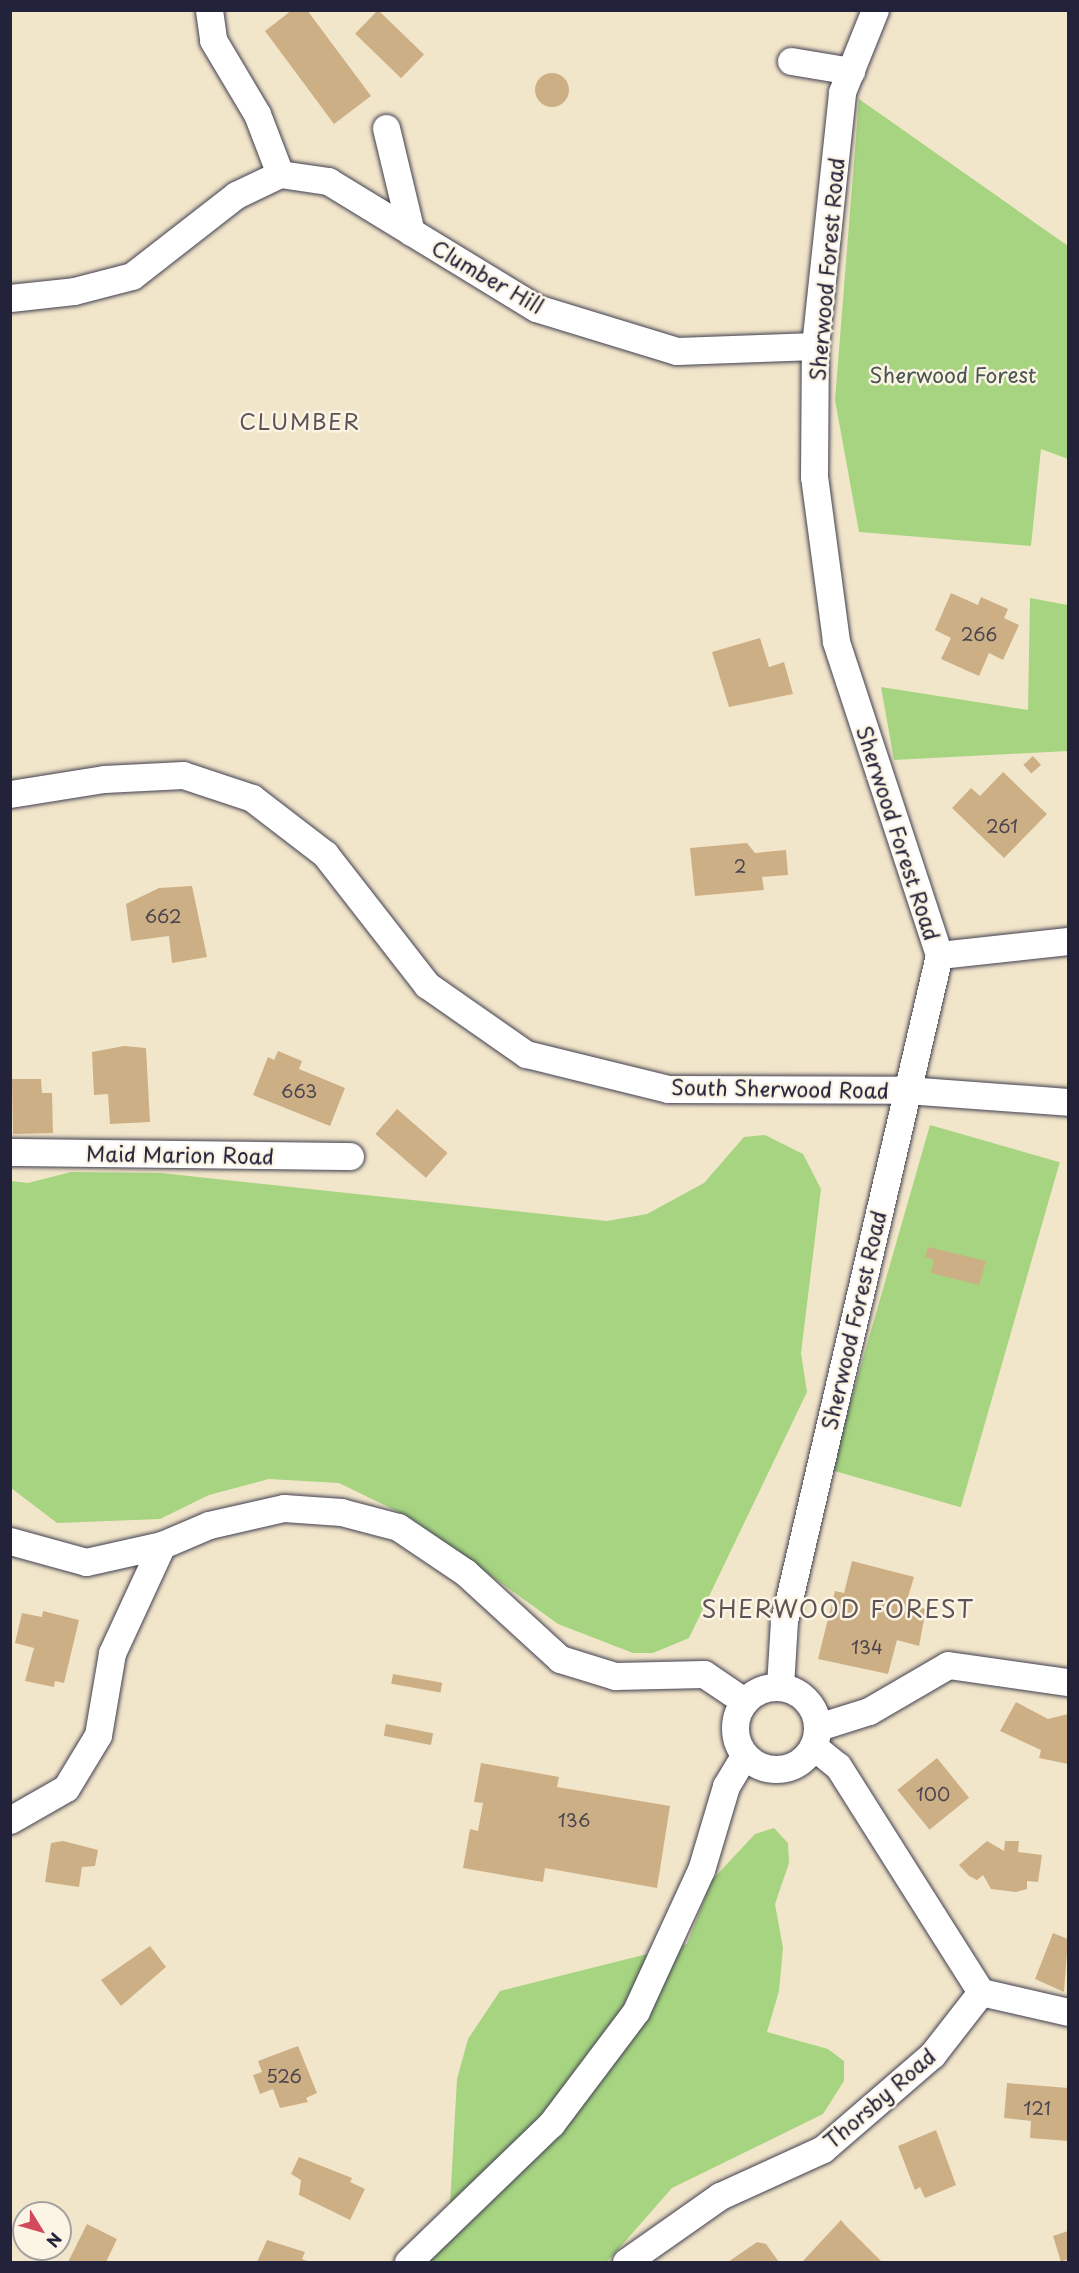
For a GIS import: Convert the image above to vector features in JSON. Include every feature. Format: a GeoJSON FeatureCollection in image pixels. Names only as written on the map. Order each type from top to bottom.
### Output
{"type":"FeatureCollection","features":[{"type":"Feature","properties":{"kind":"street"},"geometry":{"type":"LineString","coordinates":[[10,298],[74,291],[132,276],[236,195],[280,174],[257,114],[213,40],[209,10]]}},
{"type":"Feature","properties":{"kind":"street","name":"Sherwood Forest Road"},"geometry":{"type":"LineString","coordinates":[[780,1686],[784,1621],[939,955],[837,641],[814,477],[815,346],[842,92],[875,10]]}},
{"type":"Feature","properties":{"kind":"street"},"geometry":{"type":"LineString","coordinates":[[791,61],[851,71]]}},
{"type":"Feature","properties":{"kind":"street"},"geometry":{"type":"LineString","coordinates":[[386,128],[411,232]]}},
{"type":"Feature","properties":{"kind":"street","name":"Clumber Hill"},"geometry":{"type":"LineString","coordinates":[[280,174],[328,181],[536,308],[677,351],[815,346]]}},
{"type":"Feature","properties":{"kind":"street","name":"South Sherwood Road"},"geometry":{"type":"LineString","coordinates":[[10,794],[104,779],[183,775],[252,798],[325,854],[427,985],[526,1054],[668,1089],[906,1090],[1068,1102]]}},
{"type":"Feature","properties":{"kind":"street"},"geometry":{"type":"LineString","coordinates":[[939,955],[1068,941]]}},
{"type":"Feature","properties":{"kind":"street","name":"Maid Marion Road"},"geometry":{"type":"LineString","coordinates":[[10,1152],[350,1156]]}},
{"type":"Feature","properties":{"kind":"street"},"geometry":{"type":"LineString","coordinates":[[10,1541],[86,1562],[162,1545],[209,1524],[284,1508],[352,1515],[398,1527],[465,1572],[560,1659],[615,1676],[704,1674],[744,1701]]}},
{"type":"Feature","properties":{"kind":"street"},"geometry":{"type":"LineString","coordinates":[[10,1821],[66,1788],[98,1735],[112,1653],[162,1545]]}},
{"type":"Feature","properties":{"kind":"street"},"geometry":{"type":"LineString","coordinates":[[1068,1682],[948,1665],[869,1711],[815,1737],[800,1762],[781,1769],[761,1767],[744,1756],[735,1738],[735,1718],[744,1701],[760,1689],[780,1686],[799,1693],[812,1707],[815,1737],[838,1766],[981,1992],[1068,2012]]}},
{"type":"Feature","properties":{"kind":"street"},"geometry":{"type":"LineString","coordinates":[[408,2262],[551,2124],[636,2011],[701,1870],[726,1786],[744,1756]]}},
{"type":"Feature","properties":{"kind":"street","name":"Thorsby Road"},"geometry":{"type":"LineString","coordinates":[[626,2262],[720,2196],[823,2149],[932,2055],[981,1992]]}},
{"type":"Feature","properties":{"kind":"green space","name":"Sherwood Forest"},"geometry":{"type":"Polygon","coordinates":[[[859,99],[1068,246],[1068,459],[1041,449],[1031,546],[859,532],[835,400],[859,99]]]}},
{"type":"Feature","properties":{"kind":"green space"},"geometry":{"type":"Polygon","coordinates":[[[1030,598],[1068,605],[1068,751],[894,760],[881,687],[1028,710],[1030,598]]]}},
{"type":"Feature","properties":{"kind":"green space"},"geometry":{"type":"Polygon","coordinates":[[[930,1125],[1060,1162],[961,1507],[831,1470],[930,1125]]]}},
{"type":"Feature","properties":{"kind":"green space","name":"Sherwood Forest"},"geometry":{"type":"Polygon","coordinates":[[[765,1135],[803,1154],[821,1189],[801,1353],[807,1392],[689,1638],[653,1653],[633,1653],[558,1624],[411,1518],[339,1483],[269,1479],[209,1495],[160,1519],[57,1523],[11,1488],[10,1181],[28,1183],[71,1172],[161,1173],[607,1221],[647,1214],[704,1183],[744,1137],[765,1135]]]}},
{"type":"Feature","properties":{"kind":"green space"},"geometry":{"type":"Polygon","coordinates":[[[774,1828],[788,1843],[789,1863],[775,1904],[783,1948],[779,1991],[767,2032],[828,2049],[844,2061],[844,2081],[823,2114],[672,2188],[607,2262],[429,2262],[448,2240],[457,2079],[468,2039],[500,1991],[687,1944],[712,1880],[755,1834],[774,1828]]]}},
{"type":"Feature","properties":{"kind":"building"},"geometry":{"type":"Polygon","coordinates":[[[292,10],[307,10],[371,96],[334,124],[265,31],[292,10]]]}},
{"type":"Feature","properties":{"kind":"building"},"geometry":{"type":"Polygon","coordinates":[[[378,10],[424,54],[401,78],[355,34],[378,10]]]}},
{"type":"Feature","properties":{"kind":"building"},"geometry":{"type":"Polygon","coordinates":[[[552,73],[564,78],[569,90],[564,102],[552,107],[540,102],[535,90],[540,78],[552,73]]]}},
{"type":"Feature","properties":{"kind":"building"},"geometry":{"type":"Polygon","coordinates":[[[951,593],[978,605],[981,597],[1008,609],[1004,618],[1019,625],[1003,660],[989,653],[979,676],[941,659],[951,638],[935,630],[951,593]]]}},
{"type":"Feature","properties":{"kind":"building"},"geometry":{"type":"Polygon","coordinates":[[[760,638],[769,667],[784,662],[793,694],[729,707],[712,652],[760,638]]]}},
{"type":"Feature","properties":{"kind":"building"},"geometry":{"type":"Polygon","coordinates":[[[1033,756],[1041,765],[1031,774],[1023,765],[1033,756]]]}},
{"type":"Feature","properties":{"kind":"building"},"geometry":{"type":"Polygon","coordinates":[[[1003,772],[1047,814],[1004,858],[952,808],[971,788],[980,796],[1003,772]]]}},
{"type":"Feature","properties":{"kind":"building"},"geometry":{"type":"Polygon","coordinates":[[[747,843],[755,853],[786,850],[788,875],[762,877],[764,890],[695,896],[690,848],[747,843]]]}},
{"type":"Feature","properties":{"kind":"building"},"geometry":{"type":"Polygon","coordinates":[[[192,886],[207,957],[172,963],[169,936],[131,941],[126,904],[159,888],[192,886]]]}},
{"type":"Feature","properties":{"kind":"building"},"geometry":{"type":"Polygon","coordinates":[[[124,1046],[146,1048],[150,1122],[110,1124],[108,1094],[94,1095],[92,1052],[124,1046]]]}},
{"type":"Feature","properties":{"kind":"building"},"geometry":{"type":"Polygon","coordinates":[[[278,1051],[302,1061],[299,1069],[345,1088],[330,1126],[253,1095],[268,1057],[274,1060],[278,1051]]]}},
{"type":"Feature","properties":{"kind":"building"},"geometry":{"type":"Polygon","coordinates":[[[12,1079],[41,1079],[42,1093],[52,1093],[53,1133],[13,1134],[12,1079]]]}},
{"type":"Feature","properties":{"kind":"building"},"geometry":{"type":"Polygon","coordinates":[[[397,1109],[448,1153],[426,1178],[375,1134],[397,1109]]]}},
{"type":"Feature","properties":{"kind":"building"},"geometry":{"type":"Polygon","coordinates":[[[928,1247],[986,1261],[979,1285],[931,1273],[934,1260],[925,1257],[928,1247]]]}},
{"type":"Feature","properties":{"kind":"building"},"geometry":{"type":"Polygon","coordinates":[[[852,1561],[914,1577],[906,1604],[926,1609],[919,1646],[897,1640],[888,1674],[818,1659],[835,1591],[844,1593],[852,1561]]]}},
{"type":"Feature","properties":{"kind":"building"},"geometry":{"type":"Polygon","coordinates":[[[43,1611],[79,1620],[64,1683],[55,1681],[54,1687],[25,1681],[34,1648],[15,1643],[22,1613],[42,1617],[43,1611]]]}},
{"type":"Feature","properties":{"kind":"building"},"geometry":{"type":"Polygon","coordinates":[[[393,1674],[442,1683],[441,1693],[391,1684],[393,1674]]]}},
{"type":"Feature","properties":{"kind":"building"},"geometry":{"type":"Polygon","coordinates":[[[1016,1702],[1048,1719],[1068,1714],[1068,1764],[1039,1758],[1041,1750],[1000,1731],[1016,1702]]]}},
{"type":"Feature","properties":{"kind":"building"},"geometry":{"type":"Polygon","coordinates":[[[386,1724],[433,1733],[431,1745],[384,1736],[386,1724]]]}},
{"type":"Feature","properties":{"kind":"building"},"geometry":{"type":"Polygon","coordinates":[[[937,1758],[969,1798],[929,1830],[897,1790],[937,1758]]]}},
{"type":"Feature","properties":{"kind":"building"},"geometry":{"type":"Polygon","coordinates":[[[481,1763],[559,1777],[557,1787],[670,1806],[657,1888],[545,1868],[543,1882],[463,1868],[470,1829],[478,1831],[483,1803],[474,1802],[481,1763]]]}},
{"type":"Feature","properties":{"kind":"building"},"geometry":{"type":"Polygon","coordinates":[[[63,1841],[98,1850],[95,1866],[82,1867],[79,1887],[45,1882],[51,1843],[63,1841]]]}},
{"type":"Feature","properties":{"kind":"building"},"geometry":{"type":"Polygon","coordinates":[[[987,1841],[1004,1851],[1005,1841],[1019,1841],[1018,1852],[1042,1855],[1038,1882],[1027,1881],[1027,1889],[1016,1892],[991,1889],[983,1875],[977,1880],[969,1876],[959,1865],[987,1841]]]}},
{"type":"Feature","properties":{"kind":"building"},"geometry":{"type":"Polygon","coordinates":[[[1053,1933],[1068,1939],[1064,1992],[1035,1979],[1053,1933]]]}},
{"type":"Feature","properties":{"kind":"building"},"geometry":{"type":"Polygon","coordinates":[[[150,1946],[166,1967],[121,2006],[101,1980],[150,1946]]]}},
{"type":"Feature","properties":{"kind":"building"},"geometry":{"type":"Polygon","coordinates":[[[298,2046],[317,2093],[306,2098],[308,2102],[280,2108],[273,2089],[260,2094],[253,2075],[262,2072],[258,2061],[298,2046]]]}},
{"type":"Feature","properties":{"kind":"building"},"geometry":{"type":"Polygon","coordinates":[[[1007,2083],[1068,2088],[1068,2141],[1030,2138],[1031,2121],[1004,2118],[1007,2083]]]}},
{"type":"Feature","properties":{"kind":"building"},"geometry":{"type":"Polygon","coordinates":[[[936,2130],[956,2185],[925,2198],[920,2187],[915,2190],[898,2146],[936,2130]]]}},
{"type":"Feature","properties":{"kind":"building"},"geometry":{"type":"Polygon","coordinates":[[[299,2157],[352,2178],[350,2182],[365,2189],[350,2220],[299,2195],[301,2180],[291,2174],[299,2157]]]}},
{"type":"Feature","properties":{"kind":"building"},"geometry":{"type":"Polygon","coordinates":[[[841,2220],[845,2225],[882,2262],[802,2262],[841,2220]]]}},
{"type":"Feature","properties":{"kind":"building"},"geometry":{"type":"Polygon","coordinates":[[[87,2224],[117,2239],[106,2262],[68,2262],[72,2261],[72,2254],[87,2224]]]}},
{"type":"Feature","properties":{"kind":"building"},"geometry":{"type":"Polygon","coordinates":[[[1068,2231],[1068,2259],[1061,2262],[1053,2236],[1068,2231]]]}},
{"type":"Feature","properties":{"kind":"building"},"geometry":{"type":"Polygon","coordinates":[[[267,2240],[305,2252],[302,2259],[310,2262],[257,2262],[267,2240]]]}},
{"type":"Feature","properties":{"kind":"building"},"geometry":{"type":"Polygon","coordinates":[[[757,2242],[766,2244],[779,2262],[728,2262],[757,2242]]]}},
{"type":"Feature","properties":{"kind":"district","name":"CLUMBER"},"geometry":{"type":"Point","coordinates":[300,421]}},
{"type":"Feature","properties":{"kind":"district","name":"SHERWOOD FOREST"},"geometry":{"type":"Point","coordinates":[838,1609]}}]}
